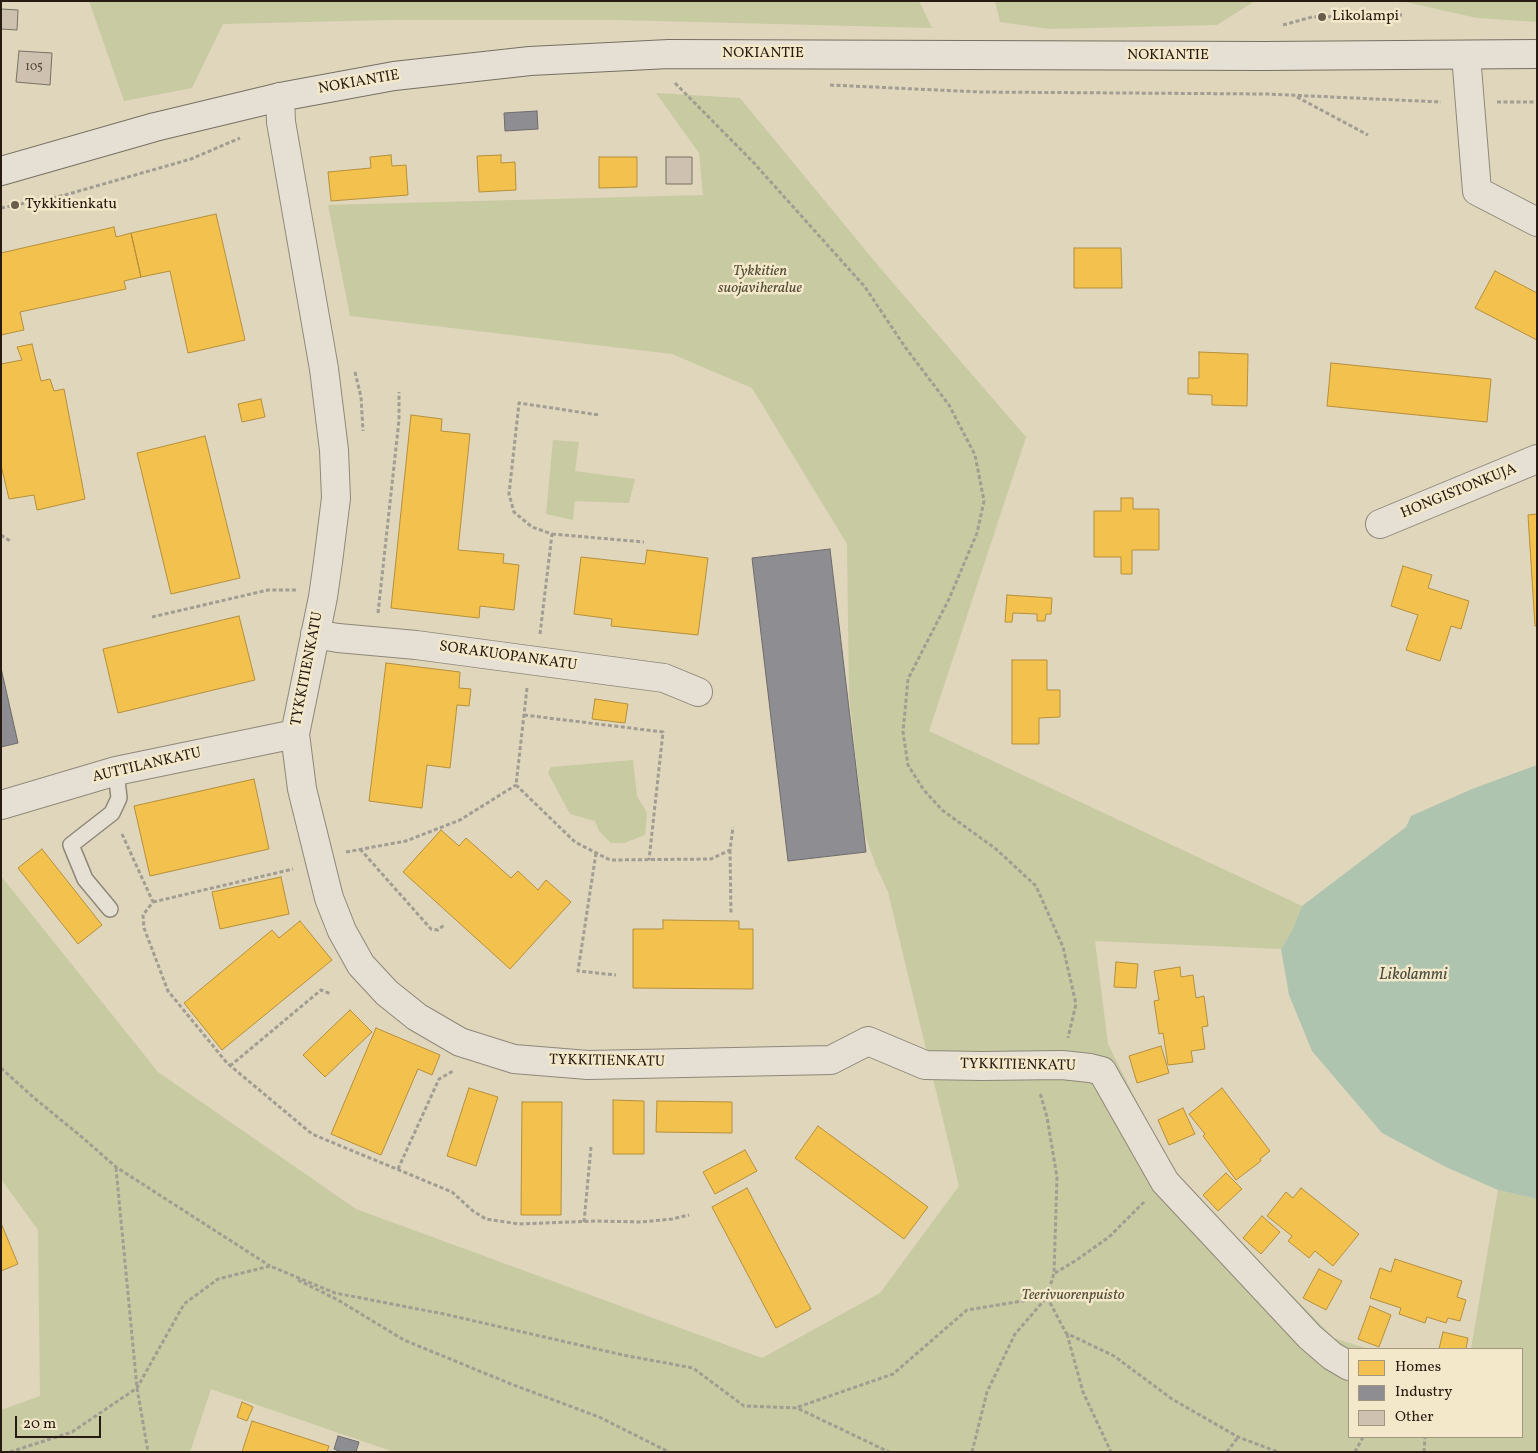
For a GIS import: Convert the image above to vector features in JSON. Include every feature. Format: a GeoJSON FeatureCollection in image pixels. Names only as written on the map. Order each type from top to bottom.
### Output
{"type":"FeatureCollection","features":[{"type":"Feature","properties":{"kind":"street","name":"NOKIANTIE"},"geometry":{"type":"LineString","coordinates":[[1,171],[155,127],[280,97],[394,76],[510,63],[669,54],[1254,56],[1537,54]]}},
{"type":"Feature","properties":{"kind":"street"},"geometry":{"type":"LineString","coordinates":[[1466,55],[1477,191],[1537,222]]}},
{"type":"Feature","properties":{"kind":"street","name":"TYKKITIENKATU"},"geometry":{"type":"LineString","coordinates":[[280,97],[281,122],[324,369],[334,450],[336,498],[328,562],[295,734],[302,790],[332,858],[329,898],[342,931],[360,964],[387,993],[417,1017],[460,1042],[514,1059],[588,1065],[831,1060],[868,1041],[925,1065],[1062,1066],[1090,1068],[1102,1072],[1165,1182],[1310,1336],[1332,1356],[1348,1365]]}},
{"type":"Feature","properties":{"kind":"street","name":"HONGISTONKUJA"},"geometry":{"type":"LineString","coordinates":[[1380,524],[1537,459]]}},
{"type":"Feature","properties":{"kind":"street","name":"SORAKUOPANKATU"},"geometry":{"type":"LineString","coordinates":[[315,634],[535,648],[664,678],[698,692]]}},
{"type":"Feature","properties":{"kind":"street","name":"AUTTILANKATU"},"geometry":{"type":"LineString","coordinates":[[1,805],[116,771],[295,734]]}},
{"type":"Feature","properties":{"kind":"lane"},"geometry":{"type":"LineString","coordinates":[[110,909],[85,879],[71,845],[112,813],[119,798],[116,771]]}},
{"type":"Feature","properties":{"kind":"path"},"geometry":{"type":"LineString","coordinates":[[1312,17],[1402,15]]}},
{"type":"Feature","properties":{"kind":"path"},"geometry":{"type":"LineString","coordinates":[[681,79],[671,78],[753,162],[865,287],[905,347],[949,405],[975,455],[984,501],[978,533],[949,599],[908,679],[903,732],[908,765],[923,789],[942,810],[996,849],[1036,886],[1064,947],[1076,1004],[1062,1066]]}},
{"type":"Feature","properties":{"kind":"path"},"geometry":{"type":"LineString","coordinates":[[820,85],[980,92],[1267,94],[1470,103],[1537,102]]}},
{"type":"Feature","properties":{"kind":"path"},"geometry":{"type":"LineString","coordinates":[[1294,95],[1368,134]]}},
{"type":"Feature","properties":{"kind":"path"},"geometry":{"type":"LineString","coordinates":[[1,208],[65,194],[191,159],[242,137]]}},
{"type":"Feature","properties":{"kind":"path"},"geometry":{"type":"LineString","coordinates":[[355,370],[360,397],[363,432]]}},
{"type":"Feature","properties":{"kind":"path"},"geometry":{"type":"LineString","coordinates":[[378,616],[399,420],[399,392]]}},
{"type":"Feature","properties":{"kind":"path"},"geometry":{"type":"LineString","coordinates":[[599,415],[519,403],[509,494],[514,512],[532,527],[552,534],[644,542]]}},
{"type":"Feature","properties":{"kind":"path"},"geometry":{"type":"LineString","coordinates":[[516,785],[524,715],[552,534]]}},
{"type":"Feature","properties":{"kind":"path"},"geometry":{"type":"LineString","coordinates":[[1,535],[10,541]]}},
{"type":"Feature","properties":{"kind":"path"},"geometry":{"type":"LineString","coordinates":[[152,617],[268,590],[294,590],[292,599]]}},
{"type":"Feature","properties":{"kind":"path"},"geometry":{"type":"LineString","coordinates":[[524,715],[664,732],[649,860]]}},
{"type":"Feature","properties":{"kind":"path"},"geometry":{"type":"LineString","coordinates":[[516,785],[460,820],[406,841],[360,849],[332,858],[153,902],[143,915],[144,928],[168,991],[230,1066],[312,1134],[452,1192],[473,1211],[486,1219],[519,1224],[641,1222],[672,1219],[689,1215]]}},
{"type":"Feature","properties":{"kind":"path"},"geometry":{"type":"LineString","coordinates":[[516,785],[575,842],[610,860],[711,860],[730,850]]}},
{"type":"Feature","properties":{"kind":"path"},"geometry":{"type":"LineString","coordinates":[[112,813],[153,902]]}},
{"type":"Feature","properties":{"kind":"path"},"geometry":{"type":"LineString","coordinates":[[731,913],[730,850],[733,827]]}},
{"type":"Feature","properties":{"kind":"path"},"geometry":{"type":"LineString","coordinates":[[360,849],[431,929],[438,930],[444,925]]}},
{"type":"Feature","properties":{"kind":"path"},"geometry":{"type":"LineString","coordinates":[[596,853],[578,972],[616,975]]}},
{"type":"Feature","properties":{"kind":"path"},"geometry":{"type":"LineString","coordinates":[[230,1066],[321,990],[331,994]]}},
{"type":"Feature","properties":{"kind":"path"},"geometry":{"type":"LineString","coordinates":[[972,1452],[987,1392],[1015,1334],[1047,1297],[1054,1273],[1057,1177],[1048,1117],[1032,1066]]}},
{"type":"Feature","properties":{"kind":"path"},"geometry":{"type":"LineString","coordinates":[[1,1068],[33,1098],[84,1138],[116,1167],[270,1266],[338,1300],[404,1340],[511,1384],[599,1417],[669,1452]]}},
{"type":"Feature","properties":{"kind":"path"},"geometry":{"type":"LineString","coordinates":[[398,1169],[439,1079],[453,1071]]}},
{"type":"Feature","properties":{"kind":"path"},"geometry":{"type":"LineString","coordinates":[[584,1222],[591,1147]]}},
{"type":"Feature","properties":{"kind":"path"},"geometry":{"type":"LineString","coordinates":[[116,1167],[137,1388],[148,1452]]}},
{"type":"Feature","properties":{"kind":"path"},"geometry":{"type":"LineString","coordinates":[[1054,1273],[1109,1237],[1165,1182]]}},
{"type":"Feature","properties":{"kind":"path"},"geometry":{"type":"LineString","coordinates":[[10,1452],[72,1432],[137,1388],[184,1304],[218,1279],[270,1266],[335,1293],[444,1314],[622,1355],[693,1368],[744,1406],[797,1408],[893,1374],[967,1310],[1047,1297]]}},
{"type":"Feature","properties":{"kind":"path"},"geometry":{"type":"LineString","coordinates":[[1047,1297],[1066,1333],[1083,1392],[1111,1452]]}},
{"type":"Feature","properties":{"kind":"path"},"geometry":{"type":"LineString","coordinates":[[1066,1333],[1114,1356],[1172,1398],[1238,1438],[1278,1452]]}},
{"type":"Feature","properties":{"kind":"path"},"geometry":{"type":"LineString","coordinates":[[797,1408],[889,1452]]}},
{"type":"Feature","properties":{"kind":"path"},"geometry":{"type":"LineString","coordinates":[[1227,1452],[1238,1438]]}},
{"type":"Feature","properties":{"kind":"path"},"geometry":{"type":"LineString","coordinates":[[1355,1452],[1362,1438]]}},
{"type":"Feature","properties":{"kind":"path"},"geometry":{"type":"LineString","coordinates":[[1424,1452],[1425,1438]]}},
{"type":"Feature","properties":{"kind":"green space"},"geometry":{"type":"Polygon","coordinates":[[[89,1],[919,1],[932,28],[618,20],[389,20],[223,24],[192,88],[124,101],[89,1]]]}},
{"type":"Feature","properties":{"kind":"green space"},"geometry":{"type":"Polygon","coordinates":[[[995,1],[1255,1],[1217,25],[1050,29],[1000,22],[995,1]]]}},
{"type":"Feature","properties":{"kind":"green space"},"geometry":{"type":"Polygon","coordinates":[[[1401,1],[1537,1],[1537,22],[1477,18],[1401,1]]]}},
{"type":"Feature","properties":{"kind":"green space","name":"Teerivuorenpuisto"},"geometry":{"type":"Polygon","coordinates":[[[656,93],[740,98],[881,269],[1026,437],[929,731],[1302,906],[1292,931],[1281,949],[1095,941],[1108,1044],[1173,1174],[1334,1338],[1365,1348],[1348,1348],[1348,1438],[1523,1438],[1523,1348],[1471,1348],[1498,1190],[1537,1199],[1537,1452],[394,1452],[211,1389],[190,1452],[1,1452],[1,1410],[40,1396],[38,1230],[1,1179],[1,876],[158,1072],[356,1209],[762,1358],[880,1293],[959,1186],[888,892],[864,832],[849,695],[847,544],[752,388],[672,354],[350,316],[328,205],[703,195],[699,153],[656,93]]]}},
{"type":"Feature","properties":{"kind":"green space"},"geometry":{"type":"Polygon","coordinates":[[[553,440],[579,442],[575,471],[635,479],[629,503],[575,501],[573,520],[546,514],[553,440]]]}},
{"type":"Feature","properties":{"kind":"green space"},"geometry":{"type":"Polygon","coordinates":[[[633,760],[637,796],[647,813],[645,835],[624,843],[611,843],[599,831],[595,821],[570,814],[548,773],[551,767],[633,760]]]}},
{"type":"Feature","properties":{"kind":"water","name":"Likolammi"},"geometry":{"type":"Polygon","coordinates":[[[1537,765],[1537,1199],[1498,1190],[1446,1167],[1382,1133],[1312,1051],[1289,995],[1281,949],[1292,931],[1302,906],[1406,827],[1411,816],[1472,789],[1537,765]]]}},
{"type":"Feature","properties":{"kind":"building: Homes"},"geometry":{"type":"Polygon","coordinates":[[[391,155],[392,166],[406,165],[408,195],[331,201],[328,172],[371,168],[370,157],[391,155]]]}},
{"type":"Feature","properties":{"kind":"building: Homes"},"geometry":{"type":"Polygon","coordinates":[[[501,155],[501,163],[515,162],[516,190],[479,192],[477,156],[501,155]]]}},
{"type":"Feature","properties":{"kind":"building: Homes"},"geometry":{"type":"Polygon","coordinates":[[[599,157],[637,157],[637,187],[599,188],[599,157]]]}},
{"type":"Feature","properties":{"kind":"building: Homes"},"geometry":{"type":"Polygon","coordinates":[[[216,214],[245,340],[188,353],[170,271],[141,277],[131,233],[216,214]]]}},
{"type":"Feature","properties":{"kind":"building: Homes"},"geometry":{"type":"Polygon","coordinates":[[[114,227],[116,237],[131,233],[141,277],[124,281],[126,289],[20,312],[24,330],[1,335],[1,253],[114,227]]]}},
{"type":"Feature","properties":{"kind":"building: Homes"},"geometry":{"type":"Polygon","coordinates":[[[1074,248],[1121,248],[1122,288],[1074,288],[1074,248]]]}},
{"type":"Feature","properties":{"kind":"building: Homes"},"geometry":{"type":"Polygon","coordinates":[[[1495,271],[1537,293],[1537,340],[1475,308],[1495,271]]]}},
{"type":"Feature","properties":{"kind":"building: Homes"},"geometry":{"type":"Polygon","coordinates":[[[32,344],[41,381],[50,379],[54,391],[64,389],[85,499],[37,510],[34,495],[9,499],[1,465],[1,364],[22,360],[17,347],[32,344]]]}},
{"type":"Feature","properties":{"kind":"building: Homes"},"geometry":{"type":"Polygon","coordinates":[[[1199,352],[1248,354],[1247,406],[1212,405],[1212,395],[1188,394],[1188,378],[1199,378],[1199,352]]]}},
{"type":"Feature","properties":{"kind":"building: Homes"},"geometry":{"type":"Polygon","coordinates":[[[1331,363],[1491,379],[1487,422],[1327,406],[1331,363]]]}},
{"type":"Feature","properties":{"kind":"building: Homes"},"geometry":{"type":"Polygon","coordinates":[[[261,399],[265,417],[242,422],[238,404],[261,399]]]}},
{"type":"Feature","properties":{"kind":"building: Homes"},"geometry":{"type":"Polygon","coordinates":[[[411,415],[442,419],[441,431],[470,434],[458,550],[504,554],[503,563],[519,565],[514,610],[480,606],[479,618],[391,608],[411,415]]]}},
{"type":"Feature","properties":{"kind":"building: Homes"},"geometry":{"type":"Polygon","coordinates":[[[205,436],[240,578],[171,594],[137,453],[205,436]]]}},
{"type":"Feature","properties":{"kind":"building: Homes"},"geometry":{"type":"Polygon","coordinates":[[[1121,498],[1133,498],[1133,509],[1159,509],[1159,550],[1132,550],[1132,574],[1121,574],[1121,557],[1094,557],[1094,511],[1121,511],[1121,498]]]}},
{"type":"Feature","properties":{"kind":"building: Homes"},"geometry":{"type":"Polygon","coordinates":[[[1537,514],[1537,626],[1535,626],[1528,515],[1537,514]]]}},
{"type":"Feature","properties":{"kind":"building: Homes"},"geometry":{"type":"Polygon","coordinates":[[[647,550],[708,558],[698,635],[611,626],[612,619],[574,614],[581,557],[645,564],[647,550]]]}},
{"type":"Feature","properties":{"kind":"building: Homes"},"geometry":{"type":"Polygon","coordinates":[[[1403,566],[1432,575],[1428,588],[1469,601],[1461,629],[1451,626],[1440,661],[1406,650],[1418,615],[1391,606],[1403,566]]]}},
{"type":"Feature","properties":{"kind":"building: Homes"},"geometry":{"type":"Polygon","coordinates":[[[1007,595],[1052,598],[1051,614],[1046,614],[1045,621],[1037,621],[1037,614],[1013,613],[1012,622],[1005,622],[1007,595]]]}},
{"type":"Feature","properties":{"kind":"building: Homes"},"geometry":{"type":"Polygon","coordinates":[[[239,616],[255,680],[118,713],[103,649],[239,616]]]}},
{"type":"Feature","properties":{"kind":"building: Homes"},"geometry":{"type":"Polygon","coordinates":[[[1012,660],[1047,660],[1047,690],[1060,690],[1060,717],[1039,718],[1039,744],[1012,744],[1012,660]]]}},
{"type":"Feature","properties":{"kind":"building: Homes"},"geometry":{"type":"Polygon","coordinates":[[[386,663],[460,672],[459,688],[471,689],[469,706],[457,705],[450,768],[427,765],[422,808],[369,801],[386,663]]]}},
{"type":"Feature","properties":{"kind":"building: Homes"},"geometry":{"type":"Polygon","coordinates":[[[595,699],[628,704],[625,723],[592,719],[595,699]]]}},
{"type":"Feature","properties":{"kind":"building: Homes"},"geometry":{"type":"Polygon","coordinates":[[[254,779],[269,849],[150,876],[134,806],[254,779]]]}},
{"type":"Feature","properties":{"kind":"building: Homes"},"geometry":{"type":"Polygon","coordinates":[[[441,830],[459,846],[466,838],[511,878],[518,871],[538,890],[546,880],[571,902],[510,969],[403,872],[441,830]]]}},
{"type":"Feature","properties":{"kind":"building: Homes"},"geometry":{"type":"Polygon","coordinates":[[[42,849],[102,925],[78,944],[18,868],[42,849]]]}},
{"type":"Feature","properties":{"kind":"building: Homes"},"geometry":{"type":"Polygon","coordinates":[[[281,877],[289,914],[220,929],[212,892],[281,877]]]}},
{"type":"Feature","properties":{"kind":"building: Homes"},"geometry":{"type":"Polygon","coordinates":[[[663,920],[739,921],[739,929],[753,929],[753,989],[633,988],[633,929],[663,929],[663,920]]]}},
{"type":"Feature","properties":{"kind":"building: Homes"},"geometry":{"type":"Polygon","coordinates":[[[300,921],[332,960],[222,1050],[184,1003],[272,930],[279,938],[300,921]]]}},
{"type":"Feature","properties":{"kind":"building: Homes"},"geometry":{"type":"Polygon","coordinates":[[[1116,962],[1138,964],[1136,988],[1114,987],[1116,962]]]}},
{"type":"Feature","properties":{"kind":"building: Homes"},"geometry":{"type":"Polygon","coordinates":[[[1180,967],[1181,977],[1193,975],[1196,998],[1204,996],[1208,1026],[1202,1027],[1205,1049],[1191,1051],[1193,1062],[1168,1065],[1163,1033],[1159,1034],[1154,1001],[1159,1000],[1154,971],[1180,967]]]}},
{"type":"Feature","properties":{"kind":"building: Homes"},"geometry":{"type":"Polygon","coordinates":[[[350,1010],[372,1032],[325,1077],[303,1055],[350,1010]]]}},
{"type":"Feature","properties":{"kind":"building: Homes"},"geometry":{"type":"Polygon","coordinates":[[[376,1028],[440,1055],[432,1075],[418,1069],[381,1155],[331,1134],[376,1028]]]}},
{"type":"Feature","properties":{"kind":"building: Homes"},"geometry":{"type":"Polygon","coordinates":[[[1161,1046],[1169,1073],[1137,1083],[1129,1056],[1161,1046]]]}},
{"type":"Feature","properties":{"kind":"building: Homes"},"geometry":{"type":"Polygon","coordinates":[[[469,1088],[498,1097],[476,1166],[447,1156],[469,1088]]]}},
{"type":"Feature","properties":{"kind":"building: Homes"},"geometry":{"type":"Polygon","coordinates":[[[1222,1088],[1270,1151],[1260,1159],[1261,1161],[1236,1180],[1189,1114],[1222,1088]]]}},
{"type":"Feature","properties":{"kind":"building: Homes"},"geometry":{"type":"Polygon","coordinates":[[[613,1100],[644,1101],[644,1154],[613,1154],[613,1100]]]}},
{"type":"Feature","properties":{"kind":"building: Homes"},"geometry":{"type":"Polygon","coordinates":[[[657,1101],[732,1102],[732,1133],[656,1132],[657,1101]]]}},
{"type":"Feature","properties":{"kind":"building: Homes"},"geometry":{"type":"Polygon","coordinates":[[[522,1102],[562,1102],[561,1215],[521,1215],[522,1102]]]}},
{"type":"Feature","properties":{"kind":"building: Homes"},"geometry":{"type":"Polygon","coordinates":[[[1183,1108],[1195,1134],[1169,1145],[1158,1120],[1183,1108]]]}},
{"type":"Feature","properties":{"kind":"building: Homes"},"geometry":{"type":"Polygon","coordinates":[[[818,1126],[928,1207],[904,1239],[795,1158],[818,1126]]]}},
{"type":"Feature","properties":{"kind":"building: Homes"},"geometry":{"type":"Polygon","coordinates":[[[745,1150],[757,1171],[715,1194],[703,1172],[745,1150]]]}},
{"type":"Feature","properties":{"kind":"building: Homes"},"geometry":{"type":"Polygon","coordinates":[[[1226,1173],[1242,1189],[1218,1211],[1203,1195],[1226,1173]]]}},
{"type":"Feature","properties":{"kind":"building: Homes"},"geometry":{"type":"Polygon","coordinates":[[[747,1188],[811,1309],[776,1328],[712,1207],[747,1188]]]}},
{"type":"Feature","properties":{"kind":"building: Homes"},"geometry":{"type":"Polygon","coordinates":[[[1301,1188],[1359,1234],[1333,1266],[1315,1251],[1309,1258],[1288,1241],[1292,1236],[1267,1216],[1286,1192],[1293,1198],[1301,1188]]]}},
{"type":"Feature","properties":{"kind":"building: Homes"},"geometry":{"type":"Polygon","coordinates":[[[1262,1216],[1280,1232],[1261,1254],[1243,1238],[1262,1216]]]}},
{"type":"Feature","properties":{"kind":"building: Homes"},"geometry":{"type":"Polygon","coordinates":[[[1,1223],[18,1264],[1,1271],[1,1223]]]}},
{"type":"Feature","properties":{"kind":"building: Homes"},"geometry":{"type":"Polygon","coordinates":[[[1395,1259],[1462,1281],[1457,1297],[1466,1300],[1460,1321],[1448,1318],[1446,1323],[1427,1317],[1425,1323],[1399,1314],[1401,1308],[1370,1298],[1380,1268],[1391,1272],[1395,1259]]]}},
{"type":"Feature","properties":{"kind":"building: Homes"},"geometry":{"type":"Polygon","coordinates":[[[1319,1269],[1342,1281],[1326,1310],[1303,1298],[1319,1269]]]}},
{"type":"Feature","properties":{"kind":"building: Homes"},"geometry":{"type":"Polygon","coordinates":[[[1370,1306],[1391,1315],[1379,1347],[1358,1339],[1370,1306]]]}},
{"type":"Feature","properties":{"kind":"building: Homes"},"geometry":{"type":"Polygon","coordinates":[[[1443,1332],[1468,1338],[1466,1348],[1439,1348],[1443,1332]]]}},
{"type":"Feature","properties":{"kind":"building: Homes"},"geometry":{"type":"Polygon","coordinates":[[[242,1402],[253,1407],[247,1421],[237,1417],[242,1402]]]}},
{"type":"Feature","properties":{"kind":"building: Homes"},"geometry":{"type":"Polygon","coordinates":[[[252,1421],[329,1446],[327,1452],[242,1452],[252,1421]]]}},
{"type":"Feature","properties":{"kind":"building: Industry"},"geometry":{"type":"Polygon","coordinates":[[[537,111],[538,129],[505,131],[504,113],[537,111]]]}},
{"type":"Feature","properties":{"kind":"building: Industry"},"geometry":{"type":"Polygon","coordinates":[[[830,549],[866,852],[788,861],[752,558],[830,549]]]}},
{"type":"Feature","properties":{"kind":"building: Industry"},"geometry":{"type":"Polygon","coordinates":[[[1,668],[18,743],[1,747],[1,668]]]}},
{"type":"Feature","properties":{"kind":"building: Industry"},"geometry":{"type":"Polygon","coordinates":[[[338,1436],[359,1442],[356,1452],[341,1452],[334,1449],[338,1436]]]}},
{"type":"Feature","properties":{"kind":"building: Other"},"geometry":{"type":"Polygon","coordinates":[[[1,9],[18,10],[17,30],[1,29],[1,9]]]}},
{"type":"Feature","properties":{"kind":"building: Other"},"geometry":{"type":"Polygon","coordinates":[[[19,51],[52,53],[50,85],[16,82],[19,51]]]}},
{"type":"Feature","properties":{"kind":"building: Other"},"geometry":{"type":"Polygon","coordinates":[[[666,157],[692,157],[692,184],[666,184],[666,157]]]}},
{"type":"Feature","properties":{"kind":"place","name":"Likolampi"},"geometry":{"type":"Point","coordinates":[1322,17]}},
{"type":"Feature","properties":{"kind":"place","name":"Tykkitienkatu"},"geometry":{"type":"Point","coordinates":[15,205]}},
{"type":"Feature","properties":{"kind":"park label","name":"Tykkitien suojaviheralue"},"geometry":{"type":"Point","coordinates":[760,280]}}]}
